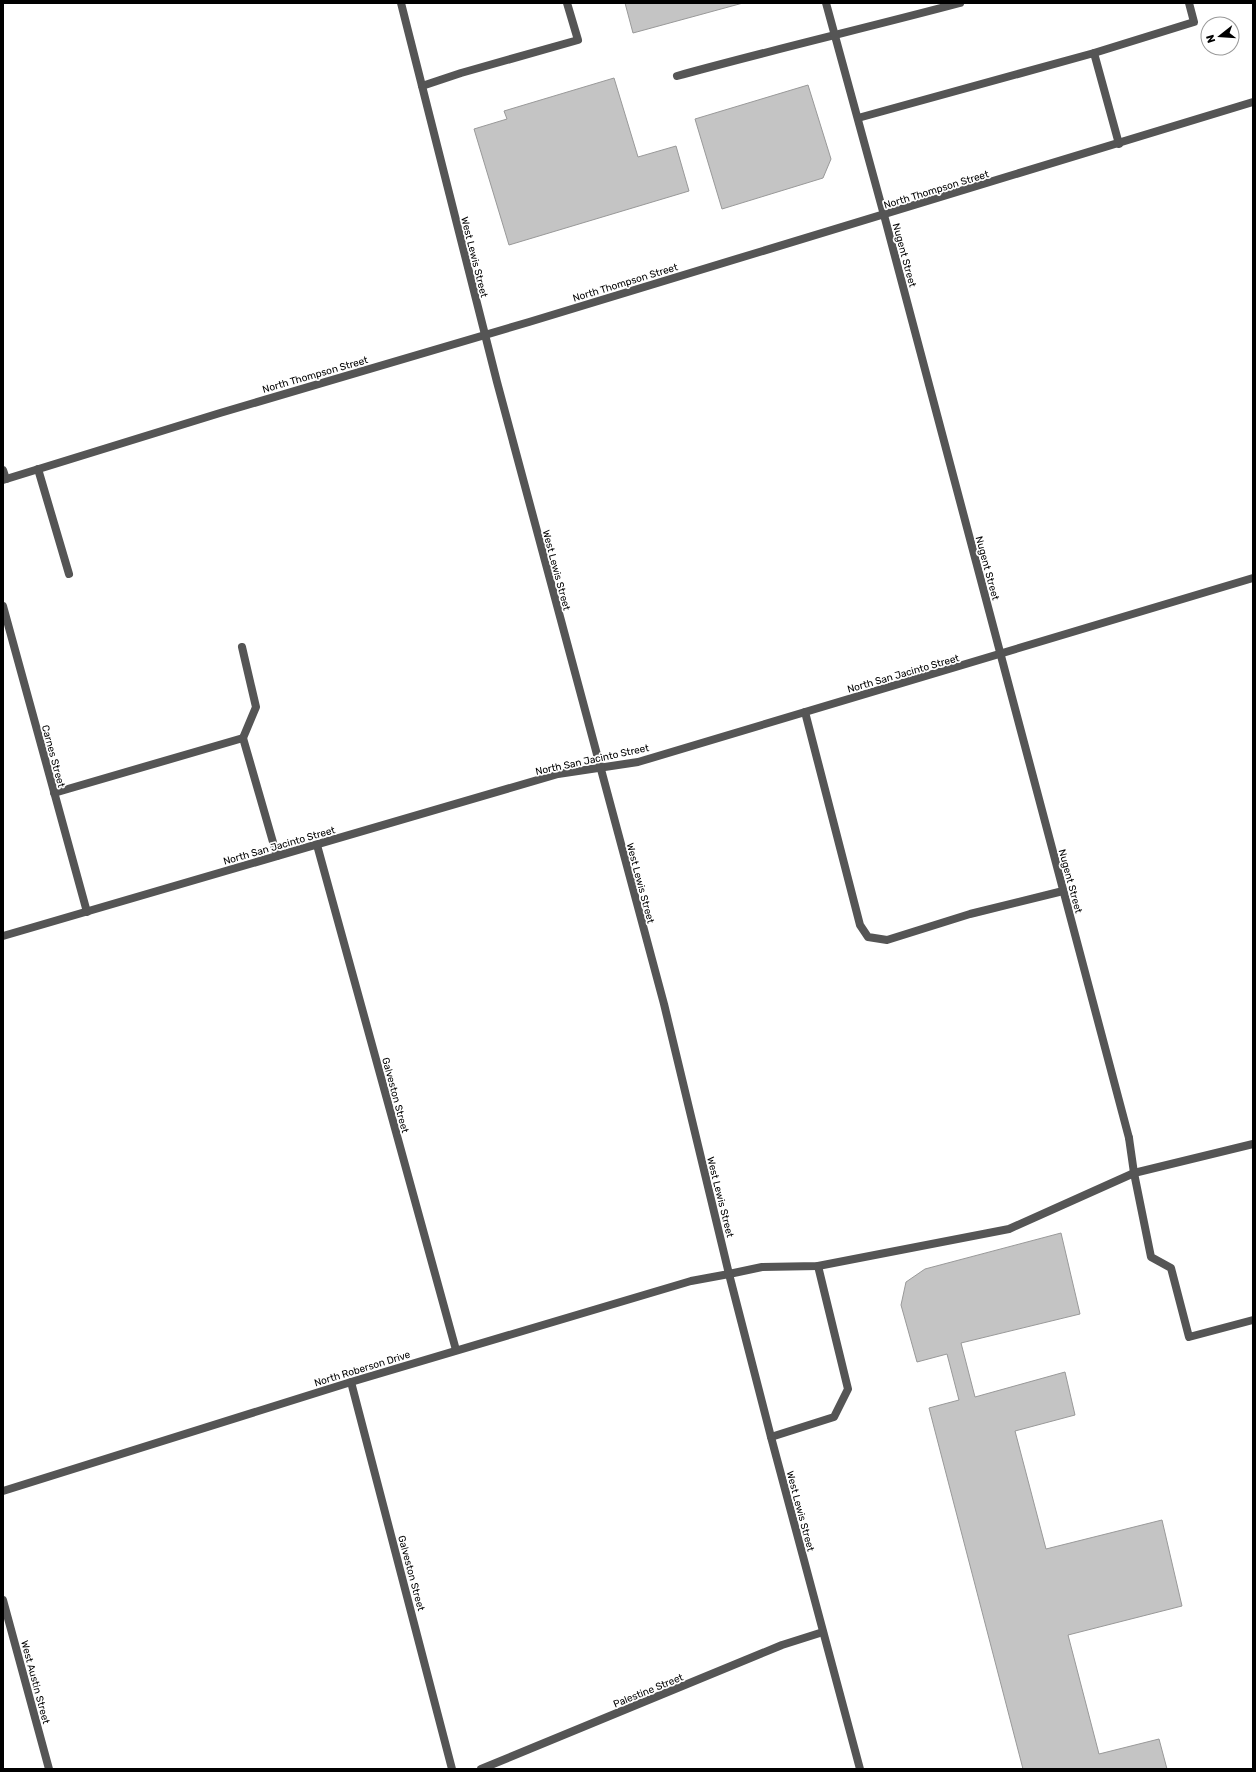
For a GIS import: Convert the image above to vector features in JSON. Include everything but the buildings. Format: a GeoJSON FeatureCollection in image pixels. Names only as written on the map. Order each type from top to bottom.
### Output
{"type":"FeatureCollection","features":[{"type":"Feature","properties":{"kind":"street","name":"West Lewis Street"},"geometry":{"type":"LineString","coordinates":[[401,3],[484,335],[599,768],[664,1004],[729,1274],[860,1769]]}},
{"type":"Feature","properties":{"kind":"street"},"geometry":{"type":"LineString","coordinates":[[422,86],[461,73],[578,40],[567,3]]}},
{"type":"Feature","properties":{"kind":"street","name":"Nugent Street"},"geometry":{"type":"LineString","coordinates":[[826,3],[884,215],[1129,1138],[1134,1173],[1151,1257],[1171,1268],[1189,1337],[1253,1320]]}},
{"type":"Feature","properties":{"kind":"street"},"geometry":{"type":"LineString","coordinates":[[677,76],[790,45],[835,36],[960,3]]}},
{"type":"Feature","properties":{"kind":"street"},"geometry":{"type":"LineString","coordinates":[[858,118],[1094,53],[1194,22],[1189,3]]}},
{"type":"Feature","properties":{"kind":"street"},"geometry":{"type":"LineString","coordinates":[[1094,53],[1118,144]]}},
{"type":"Feature","properties":{"kind":"street","name":"North Thompson Street"},"geometry":{"type":"LineString","coordinates":[[5,479],[220,412],[484,335],[884,215],[1253,102]]}},
{"type":"Feature","properties":{"kind":"street"},"geometry":{"type":"LineString","coordinates":[[38,469],[69,574]]}},
{"type":"Feature","properties":{"kind":"street"},"geometry":{"type":"LineString","coordinates":[[3,470],[5,479]]}},
{"type":"Feature","properties":{"kind":"street","name":"North San Jacinto Street"},"geometry":{"type":"LineString","coordinates":[[3,936],[558,774],[638,762],[1253,578]]}},
{"type":"Feature","properties":{"kind":"street","name":"Carnes Street"},"geometry":{"type":"LineString","coordinates":[[3,606],[87,912]]}},
{"type":"Feature","properties":{"kind":"street"},"geometry":{"type":"LineString","coordinates":[[242,647],[256,707],[243,738],[277,856]]}},
{"type":"Feature","properties":{"kind":"street"},"geometry":{"type":"LineString","coordinates":[[805,712],[860,925],[868,937],[887,940],[970,914],[1063,891]]}},
{"type":"Feature","properties":{"kind":"street"},"geometry":{"type":"LineString","coordinates":[[54,793],[243,738]]}},
{"type":"Feature","properties":{"kind":"street","name":"Galveston Street"},"geometry":{"type":"LineString","coordinates":[[317,845],[456,1350]]}},
{"type":"Feature","properties":{"kind":"street","name":"North Roberson Drive"},"geometry":{"type":"LineString","coordinates":[[3,1491],[351,1382],[692,1281],[762,1267],[818,1266],[1009,1229],[1134,1173],[1253,1144]]}},
{"type":"Feature","properties":{"kind":"street"},"geometry":{"type":"LineString","coordinates":[[771,1437],[834,1417],[848,1389],[818,1266]]}},
{"type":"Feature","properties":{"kind":"street","name":"Galveston Street"},"geometry":{"type":"LineString","coordinates":[[351,1382],[452,1769]]}},
{"type":"Feature","properties":{"kind":"street","name":"West Austin Street"},"geometry":{"type":"LineString","coordinates":[[3,1600],[49,1769]]}},
{"type":"Feature","properties":{"kind":"street","name":"Palestine Street"},"geometry":{"type":"LineString","coordinates":[[481,1769],[782,1645],[823,1632]]}}]}
